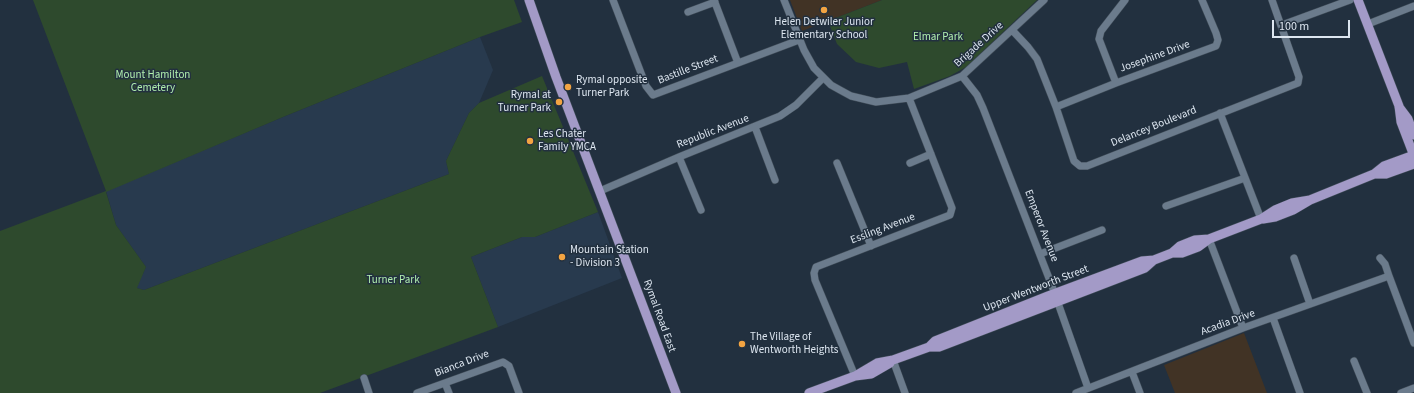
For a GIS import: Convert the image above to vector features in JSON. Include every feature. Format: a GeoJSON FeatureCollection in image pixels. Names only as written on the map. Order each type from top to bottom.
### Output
{"type":"FeatureCollection","features":[{"type":"Feature","properties":{"kind":"main road","name":"Rymal Road East"},"geometry":{"type":"LineString","coordinates":[[528,0],[676,393]]}},
{"type":"Feature","properties":{"kind":"main road"},"geometry":{"type":"LineString","coordinates":[[1358,0],[1399,106],[1401,122],[1414,156]]}},
{"type":"Feature","properties":{"kind":"main road"},"geometry":{"type":"LineString","coordinates":[[1399,106],[1408,119],[1414,135]]}},
{"type":"Feature","properties":{"kind":"main road","name":"Upper Wentworth Street"},"geometry":{"type":"LineString","coordinates":[[809,393],[855,376],[871,374],[893,360],[929,347],[935,341],[1056,298],[1142,260],[1154,260],[1172,253],[1182,253],[1198,247],[1209,239],[1261,219],[1275,217],[1293,210],[1310,200],[1374,174],[1384,166],[1414,156]]}},
{"type":"Feature","properties":{"kind":"main road","name":"Upper Wentworth Street"},"geometry":{"type":"LineString","coordinates":[[1374,174],[1386,174],[1414,164]]}},
{"type":"Feature","properties":{"kind":"street","name":"Bastille Street"},"geometry":{"type":"LineString","coordinates":[[613,0],[646,86],[653,95],[800,40]]}},
{"type":"Feature","properties":{"kind":"street","name":"Brigade Drive"},"geometry":{"type":"LineString","coordinates":[[784,0],[800,40],[814,68],[823,78],[840,90],[864,100],[886,101],[910,98],[962,76],[1044,0]]}},
{"type":"Feature","properties":{"kind":"street"},"geometry":{"type":"LineString","coordinates":[[1116,83],[1099,39],[1101,31],[1125,0]]}},
{"type":"Feature","properties":{"kind":"street","name":"Josephine Drive"},"geometry":{"type":"LineString","coordinates":[[1056,107],[1216,46],[1218,40],[1216,33],[1202,0]]}},
{"type":"Feature","properties":{"kind":"street","name":"Delancey Boulevard"},"geometry":{"type":"LineString","coordinates":[[1012,30],[1037,59],[1056,107],[1072,156],[1080,166],[1087,166],[1298,83],[1299,77],[1272,0]]}},
{"type":"Feature","properties":{"kind":"street"},"geometry":{"type":"LineString","coordinates":[[1282,25],[1350,0]]}},
{"type":"Feature","properties":{"kind":"street"},"geometry":{"type":"LineString","coordinates":[[688,12],[715,1],[738,63]]}},
{"type":"Feature","properties":{"kind":"street"},"geometry":{"type":"LineString","coordinates":[[1368,24],[1414,6]]}},
{"type":"Feature","properties":{"kind":"street","name":"Emperor Avenue"},"geometry":{"type":"LineString","coordinates":[[962,76],[977,95],[983,108],[1040,254],[1088,388]]}},
{"type":"Feature","properties":{"kind":"street","name":"Republic Avenue"},"geometry":{"type":"LineString","coordinates":[[600,191],[780,116],[788,111],[823,78]]}},
{"type":"Feature","properties":{"kind":"street","name":"Essling Avenue"},"geometry":{"type":"LineString","coordinates":[[855,376],[814,273],[816,267],[950,215],[952,208],[910,98]]}},
{"type":"Feature","properties":{"kind":"street"},"geometry":{"type":"LineString","coordinates":[[1220,113],[1261,219]]}},
{"type":"Feature","properties":{"kind":"street"},"geometry":{"type":"LineString","coordinates":[[755,127],[775,180]]}},
{"type":"Feature","properties":{"kind":"street"},"geometry":{"type":"LineString","coordinates":[[910,163],[931,154]]}},
{"type":"Feature","properties":{"kind":"street"},"geometry":{"type":"LineString","coordinates":[[679,157],[701,210]]}},
{"type":"Feature","properties":{"kind":"street"},"geometry":{"type":"LineString","coordinates":[[837,163],[871,246]]}},
{"type":"Feature","properties":{"kind":"street"},"geometry":{"type":"LineString","coordinates":[[1166,206],[1245,178]]}},
{"type":"Feature","properties":{"kind":"street"},"geometry":{"type":"LineString","coordinates":[[1040,254],[1102,230]]}},
{"type":"Feature","properties":{"kind":"street"},"geometry":{"type":"LineString","coordinates":[[1209,239],[1243,328]]}},
{"type":"Feature","properties":{"kind":"street"},"geometry":{"type":"LineString","coordinates":[[1294,258],[1310,304]]}},
{"type":"Feature","properties":{"kind":"street"},"geometry":{"type":"LineString","coordinates":[[1380,258],[1385,264],[1414,343]]}},
{"type":"Feature","properties":{"kind":"street","name":"Acadia Drive"},"geometry":{"type":"LineString","coordinates":[[1076,393],[1243,328],[1389,276]]}},
{"type":"Feature","properties":{"kind":"street"},"geometry":{"type":"LineString","coordinates":[[1273,318],[1300,393]]}},
{"type":"Feature","properties":{"kind":"street"},"geometry":{"type":"LineString","coordinates":[[893,360],[905,393]]}},
{"type":"Feature","properties":{"kind":"street"},"geometry":{"type":"LineString","coordinates":[[1354,361],[1367,393]]}},
{"type":"Feature","properties":{"kind":"street","name":"Bianca Drive"},"geometry":{"type":"LineString","coordinates":[[417,393],[503,362],[509,366],[519,393]]}},
{"type":"Feature","properties":{"kind":"street"},"geometry":{"type":"LineString","coordinates":[[1132,372],[1140,393]]}},
{"type":"Feature","properties":{"kind":"street"},"geometry":{"type":"LineString","coordinates":[[364,378],[369,393]]}},
{"type":"Feature","properties":{"kind":"street"},"geometry":{"type":"LineString","coordinates":[[445,382],[449,393]]}},
{"type":"Feature","properties":{"kind":"street"},"geometry":{"type":"LineString","coordinates":[[1401,393],[1414,388]]}},
{"type":"Feature","properties":{"kind":"shaded area","name":"Helen Detwiler Junior Elementary School"},"geometry":{"type":"Polygon","coordinates":[[[790,0],[882,0],[802,31],[790,0]]]}},
{"type":"Feature","properties":{"kind":"shaded area"},"geometry":{"type":"Polygon","coordinates":[[[480,37],[493,70],[479,103],[469,113],[446,161],[449,174],[144,290],[136,288],[146,267],[116,225],[106,191],[480,37]]]}},
{"type":"Feature","properties":{"kind":"shaded area"},"geometry":{"type":"Polygon","coordinates":[[[598,212],[622,278],[498,327],[471,257],[522,237],[535,237],[598,212]]]}},
{"type":"Feature","properties":{"kind":"shaded area"},"geometry":{"type":"Polygon","coordinates":[[[1244,333],[1267,393],[1175,393],[1164,365],[1244,333]]]}},
{"type":"Feature","properties":{"kind":"green space","name":"Turner Park"},"geometry":{"type":"Polygon","coordinates":[[[33,0],[514,0],[522,22],[480,37],[283,117],[106,192],[116,225],[146,267],[137,288],[144,290],[449,174],[446,161],[469,113],[479,103],[542,76],[598,212],[535,237],[522,237],[471,257],[498,327],[320,393],[0,393],[0,231],[106,191],[33,0]]]}},
{"type":"Feature","properties":{"kind":"green space","name":"Elmar Park"},"geometry":{"type":"Polygon","coordinates":[[[882,0],[1037,0],[966,67],[950,76],[914,89],[907,62],[879,68],[856,62],[837,44],[828,21],[882,0]]]}},
{"type":"Feature","properties":{"kind":"place","name":"Helen Detwiler Junior Elementary School"},"geometry":{"type":"Point","coordinates":[824,10]}},
{"type":"Feature","properties":{"kind":"place","name":"Rymal opposite Turner Park"},"geometry":{"type":"Point","coordinates":[568,87]}},
{"type":"Feature","properties":{"kind":"place","name":"Rymal at Turner Park"},"geometry":{"type":"Point","coordinates":[559,102]}},
{"type":"Feature","properties":{"kind":"place","name":"Les Chater Family YMCA"},"geometry":{"type":"Point","coordinates":[530,141]}},
{"type":"Feature","properties":{"kind":"place","name":"Mountain Station - Division 3"},"geometry":{"type":"Point","coordinates":[562,257]}},
{"type":"Feature","properties":{"kind":"place","name":"The Village of Wentworth Heights"},"geometry":{"type":"Point","coordinates":[742,344]}},
{"type":"Feature","properties":{"kind":"park label","name":"Mount Hamilton Cemetery"},"geometry":{"type":"Point","coordinates":[153,82]}}]}
